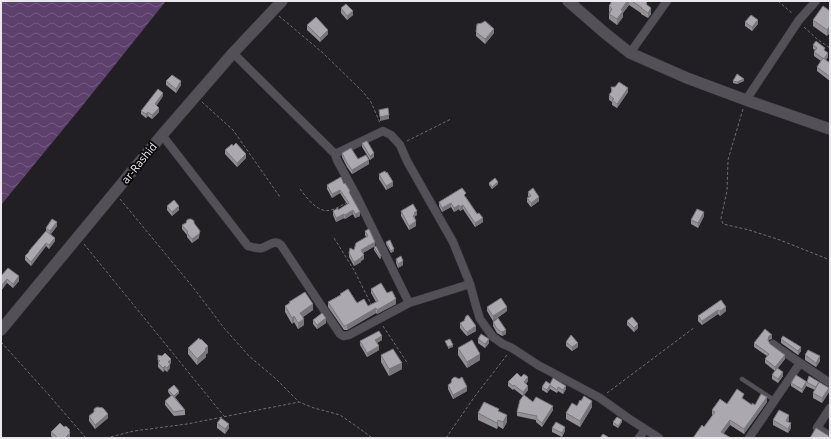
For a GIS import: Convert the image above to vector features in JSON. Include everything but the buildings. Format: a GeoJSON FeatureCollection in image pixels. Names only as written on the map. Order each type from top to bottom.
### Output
{"type":"FeatureCollection","features":[{"type":"Feature","properties":{"kind":"main road","name":"ar-Rashid"},"geometry":{"type":"LineString","coordinates":[[1,330],[196,96],[233,53],[282,1]]}},
{"type":"Feature","properties":{"kind":"main road"},"geometry":{"type":"LineString","coordinates":[[568,1],[630,53],[687,78],[830,129]]}},
{"type":"Feature","properties":{"kind":"street"},"geometry":{"type":"LineString","coordinates":[[630,53],[667,1]]}},
{"type":"Feature","properties":{"kind":"street"},"geometry":{"type":"LineString","coordinates":[[746,100],[798,20],[816,1]]}},
{"type":"Feature","properties":{"kind":"street"},"geometry":{"type":"LineString","coordinates":[[233,53],[335,154],[409,303]]}},
{"type":"Feature","properties":{"kind":"street"},"geometry":{"type":"LineString","coordinates":[[335,154],[384,131],[391,134],[400,145],[407,161],[453,242],[470,284],[480,318],[493,337],[538,365],[600,398],[641,436],[659,438]]}},
{"type":"Feature","properties":{"kind":"street"},"geometry":{"type":"LineString","coordinates":[[162,136],[248,246],[263,248],[271,243],[279,242],[281,244],[340,334],[343,336],[349,335],[409,303],[470,284]]}},
{"type":"Feature","properties":{"kind":"street"},"geometry":{"type":"LineString","coordinates":[[773,344],[830,383]]}},
{"type":"Feature","properties":{"kind":"street"},"geometry":{"type":"LineString","coordinates":[[749,438],[800,363]]}},
{"type":"Feature","properties":{"kind":"street"},"geometry":{"type":"LineString","coordinates":[[830,408],[817,428],[830,436]]}},
{"type":"Feature","properties":{"kind":"lane"},"geometry":{"type":"LineString","coordinates":[[742,379],[774,400]]}},
{"type":"Feature","properties":{"kind":"path"},"geometry":{"type":"LineString","coordinates":[[273,11],[324,53],[363,92],[371,102],[384,131]]}},
{"type":"Feature","properties":{"kind":"path"},"geometry":{"type":"LineString","coordinates":[[196,96],[233,130],[280,198]]}},
{"type":"Feature","properties":{"kind":"path"},"geometry":{"type":"LineString","coordinates":[[746,100],[728,160],[727,191],[721,218],[723,224],[749,230],[780,240],[830,260]]}},
{"type":"Feature","properties":{"kind":"path"},"geometry":{"type":"LineString","coordinates":[[400,145],[451,119]]}},
{"type":"Feature","properties":{"kind":"path"},"geometry":{"type":"LineString","coordinates":[[300,190],[315,206],[323,210],[330,211],[357,197]]}},
{"type":"Feature","properties":{"kind":"path"},"geometry":{"type":"LineString","coordinates":[[115,193],[192,286],[229,334],[249,356],[300,402],[314,408],[340,415],[370,437],[374,438]]}},
{"type":"Feature","properties":{"kind":"path"},"geometry":{"type":"LineString","coordinates":[[78,237],[224,416]]}},
{"type":"Feature","properties":{"kind":"path"},"geometry":{"type":"LineString","coordinates":[[334,238],[354,270],[372,305]]}},
{"type":"Feature","properties":{"kind":"path"},"geometry":{"type":"LineString","coordinates":[[379,319],[408,364]]}},
{"type":"Feature","properties":{"kind":"path"},"geometry":{"type":"LineString","coordinates":[[600,398],[695,327]]}},
{"type":"Feature","properties":{"kind":"path"},"geometry":{"type":"LineString","coordinates":[[1,342],[86,438]]}},
{"type":"Feature","properties":{"kind":"path"},"geometry":{"type":"LineString","coordinates":[[446,438],[475,396],[512,348]]}},
{"type":"Feature","properties":{"kind":"path"},"geometry":{"type":"LineString","coordinates":[[106,438],[134,431],[187,424],[300,402]]}},
{"type":"Feature","properties":{"kind":"water"},"geometry":{"type":"Polygon","coordinates":[[[1,1],[166,1],[1,205],[1,1]]]}}]}
